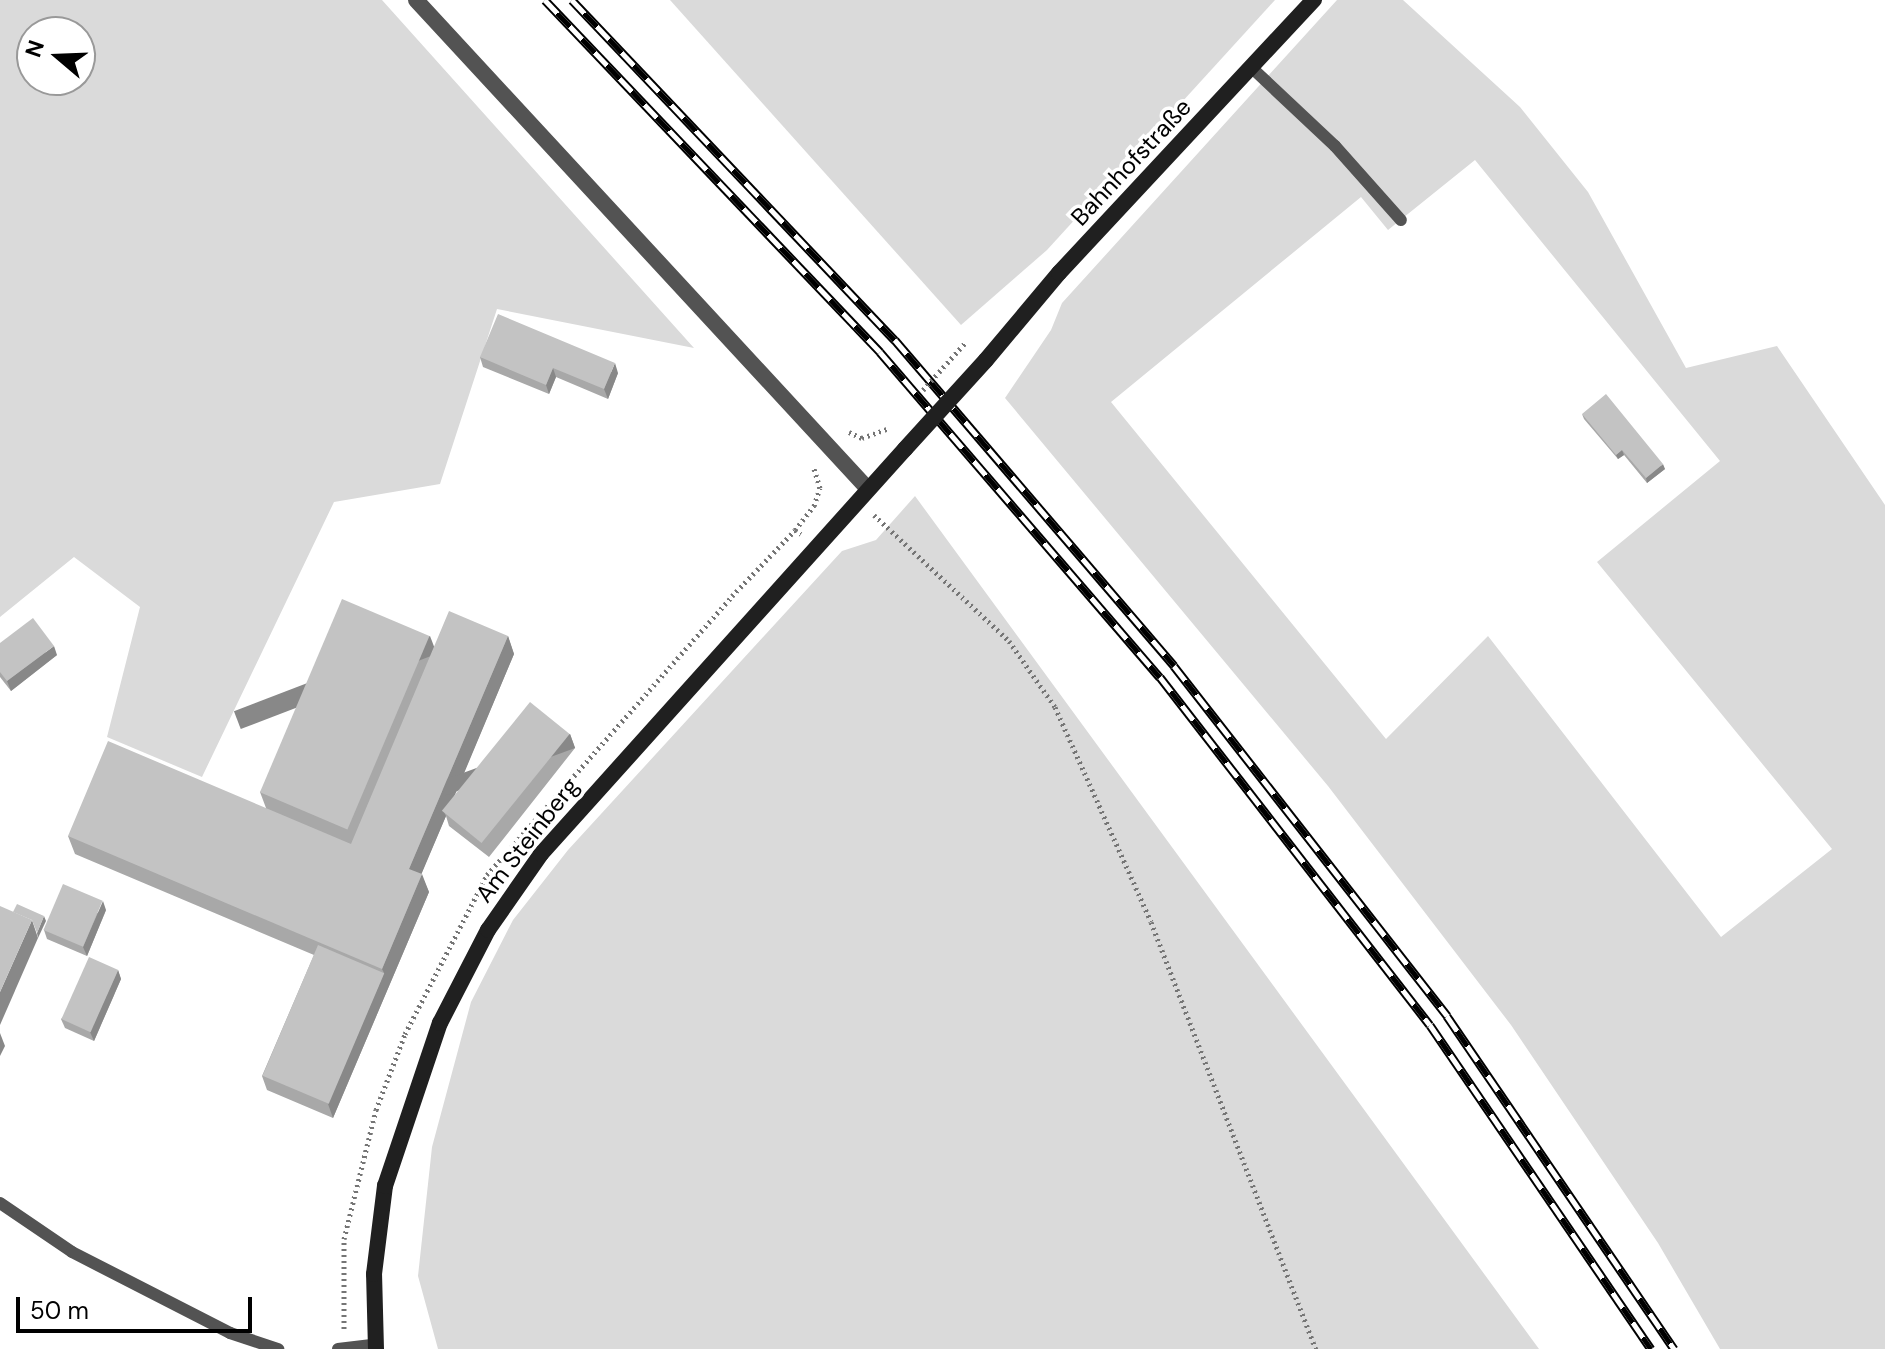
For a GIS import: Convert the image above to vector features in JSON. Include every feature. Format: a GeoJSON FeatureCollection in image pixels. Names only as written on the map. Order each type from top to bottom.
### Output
{"type":"FeatureCollection","features":[{"type":"Feature","properties":{"kind":"main road","name":"Bahnhofstraße"},"geometry":{"type":"LineString","coordinates":[[905,449],[1059,273],[1314,0]]}},
{"type":"Feature","properties":{"kind":"main road","name":"Am Steinberg"},"geometry":{"type":"LineString","coordinates":[[376,1347],[378,1225],[399,1134],[440,1023],[488,930],[541,854],[905,449]]}},
{"type":"Feature","properties":{"kind":"street"},"geometry":{"type":"LineString","coordinates":[[416,0],[868,489]]}},
{"type":"Feature","properties":{"kind":"lane"},"geometry":{"type":"LineString","coordinates":[[1252,68],[1335,146],[1401,220]]}},
{"type":"Feature","properties":{"kind":"lane"},"geometry":{"type":"LineString","coordinates":[[0,1203],[72,1252],[230,1333],[278,1349]]}},
{"type":"Feature","properties":{"kind":"lane"},"geometry":{"type":"LineString","coordinates":[[338,1349],[376,1347]]}},
{"type":"Feature","properties":{"kind":"path"},"geometry":{"type":"LineString","coordinates":[[795,530],[814,506],[820,488],[807,460]]}},
{"type":"Feature","properties":{"kind":"path"},"geometry":{"type":"LineString","coordinates":[[868,489],[874,518],[1009,641],[1055,707],[1151,922],[1316,1349]]}},
{"type":"Feature","properties":{"kind":"shaded area"},"geometry":{"type":"Polygon","coordinates":[[[0,0],[382,0],[694,348],[497,309],[440,484],[334,502],[202,777],[107,737],[140,607],[74,557],[0,617],[0,0]]]}},
{"type":"Feature","properties":{"kind":"shaded area"},"geometry":{"type":"Polygon","coordinates":[[[670,0],[1275,0],[1047,250],[961,325],[670,0]]]}},
{"type":"Feature","properties":{"kind":"shaded area"},"geometry":{"type":"Polygon","coordinates":[[[1337,0],[1403,0],[1520,107],[1588,192],[1686,368],[1777,346],[1885,505],[1885,1349],[1720,1349],[1658,1243],[1511,1025],[1328,786],[1005,398],[1051,330],[1062,303],[1337,0]],[[1475,160],[1388,230],[1361,197],[1111,402],[1386,739],[1488,636],[1721,937],[1832,849],[1597,562],[1720,461],[1475,160]]]}},
{"type":"Feature","properties":{"kind":"shaded area"},"geometry":{"type":"Polygon","coordinates":[[[915,496],[1539,1349],[438,1349],[418,1276],[432,1147],[471,1002],[513,920],[568,850],[842,551],[876,540],[915,496]]]}},
{"type":"Feature","properties":{"kind":"building"},"geometry":{"type":"Polygon","coordinates":[[[498,314],[615,363],[604,389],[553,368],[546,385],[480,357],[498,314]]]}},
{"type":"Feature","properties":{"kind":"building"},"geometry":{"type":"Polygon","coordinates":[[[1606,394],[1663,464],[1646,478],[1622,450],[1616,455],[1582,414],[1606,394]]]}},
{"type":"Feature","properties":{"kind":"building"},"geometry":{"type":"Polygon","coordinates":[[[342,599],[429,636],[347,829],[260,792],[342,599]]]}},
{"type":"Feature","properties":{"kind":"building"},"geometry":{"type":"Polygon","coordinates":[[[449,611],[508,636],[409,869],[422,874],[382,969],[68,836],[108,741],[351,844],[449,611]]]}},
{"type":"Feature","properties":{"kind":"building"},"geometry":{"type":"Polygon","coordinates":[[[33,618],[54,646],[7,681],[0,672],[0,643],[33,618]]]}},
{"type":"Feature","properties":{"kind":"building"},"geometry":{"type":"Polygon","coordinates":[[[530,702],[570,734],[482,843],[442,811],[530,702]]]}},
{"type":"Feature","properties":{"kind":"building"},"geometry":{"type":"Polygon","coordinates":[[[63,884],[103,901],[83,947],[43,930],[63,884]]]}},
{"type":"Feature","properties":{"kind":"building"},"geometry":{"type":"Polygon","coordinates":[[[17,904],[44,916],[37,933],[32,920],[13,912],[17,904]]]}},
{"type":"Feature","properties":{"kind":"building"},"geometry":{"type":"Polygon","coordinates":[[[0,906],[32,920],[0,992],[0,906]]]}},
{"type":"Feature","properties":{"kind":"building"},"geometry":{"type":"Polygon","coordinates":[[[318,945],[384,973],[329,1104],[263,1076],[318,945]]]}},
{"type":"Feature","properties":{"kind":"building"},"geometry":{"type":"Polygon","coordinates":[[[89,957],[118,970],[91,1032],[61,1019],[89,957]]]}},
{"type":"Feature","properties":{"kind":"railway"},"geometry":{"type":"LineString","coordinates":[[545,0],[880,352],[1160,677],[1430,1025],[1651,1349]]}},
{"type":"Feature","properties":{"kind":"railway"},"geometry":{"type":"LineString","coordinates":[[572,0],[895,340],[1174,666],[1447,1016],[1674,1349]]}}]}
